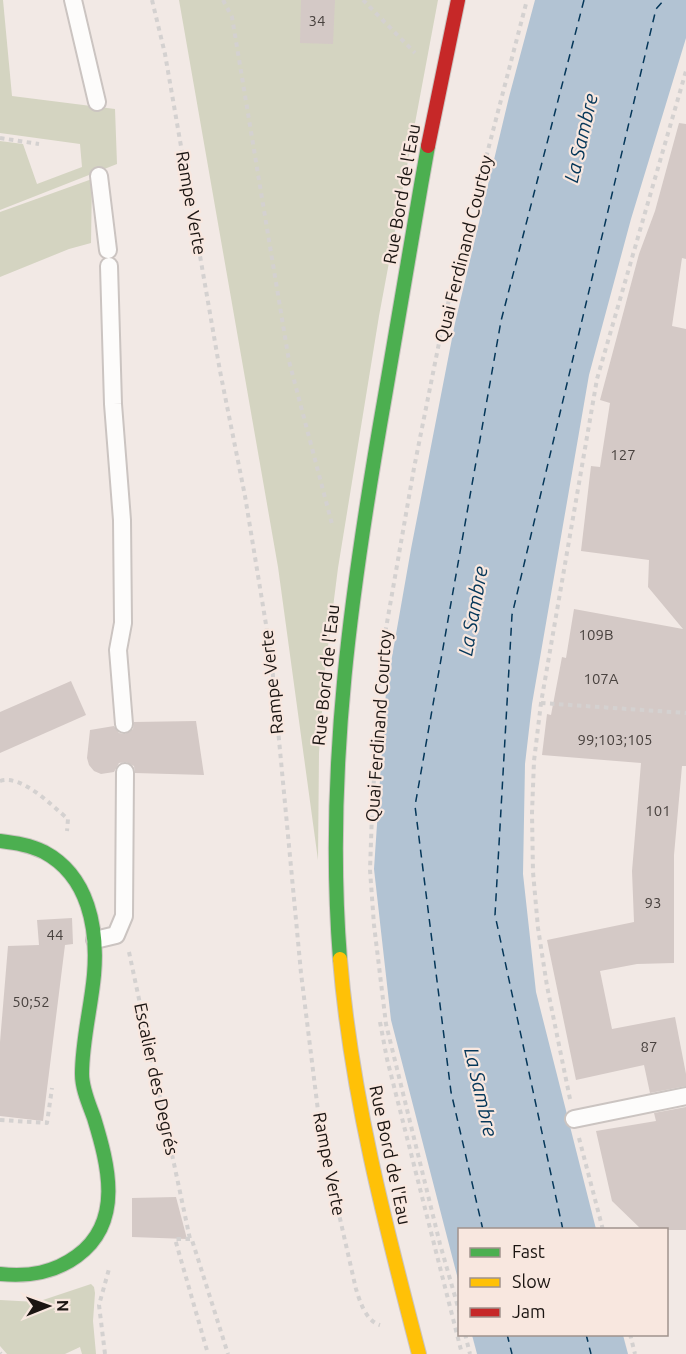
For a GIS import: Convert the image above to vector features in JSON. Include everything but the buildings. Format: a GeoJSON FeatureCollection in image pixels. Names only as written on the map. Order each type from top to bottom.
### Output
{"type":"FeatureCollection","features":[{"type":"Feature","properties":{"kind":"main road","name":"Rue Bord de l'Eau"},"geometry":{"type":"LineString","coordinates":[[419,1354],[374,1174],[354,1072],[341,973],[336,887],[336,754],[355,571],[422,179],[458,0]]}},
{"type":"Feature","properties":{"kind":"main road"},"geometry":{"type":"LineString","coordinates":[[0,841],[38,848],[58,860],[67,868],[84,895],[92,918],[95,940],[94,968],[82,1074],[109,1170],[111,1189],[108,1207],[92,1243],[67,1264],[37,1275],[20,1277],[0,1274]]}},
{"type":"Feature","properties":{"kind":"lane"},"geometry":{"type":"LineString","coordinates":[[73,0],[97,102]]}},
{"type":"Feature","properties":{"kind":"lane"},"geometry":{"type":"LineString","coordinates":[[99,176],[108,258],[113,404],[122,520],[123,623],[118,650],[124,724]]}},
{"type":"Feature","properties":{"kind":"lane"},"geometry":{"type":"LineString","coordinates":[[95,940],[116,935],[124,915],[126,772]]}},
{"type":"Feature","properties":{"kind":"lane"},"geometry":{"type":"LineString","coordinates":[[574,1119],[686,1096]]}},
{"type":"Feature","properties":{"kind":"path","name":"Rampe Verte"},"geometry":{"type":"LineString","coordinates":[[152,0],[165,54],[220,370],[245,496],[271,655],[301,973],[321,1135],[356,1289],[363,1308],[376,1324],[413,1332]]}},
{"type":"Feature","properties":{"kind":"path"},"geometry":{"type":"LineString","coordinates":[[223,0],[232,17],[289,361],[334,532]]}},
{"type":"Feature","properties":{"kind":"path"},"geometry":{"type":"LineString","coordinates":[[363,0],[431,68],[443,74]]}},
{"type":"Feature","properties":{"kind":"path","name":"Quai Ferdinand Courtoy"},"geometry":{"type":"LineString","coordinates":[[458,1310],[386,1024],[370,870],[372,813],[381,657],[414,468],[444,323],[527,0]]}},
{"type":"Feature","properties":{"kind":"path"},"geometry":{"type":"LineString","coordinates":[[602,1228],[574,1119],[547,986],[538,928],[533,872],[534,761],[541,703],[597,379],[686,71]]}},
{"type":"Feature","properties":{"kind":"path"},"geometry":{"type":"LineString","coordinates":[[0,138],[39,144]]}},
{"type":"Feature","properties":{"kind":"path"},"geometry":{"type":"LineString","coordinates":[[541,703],[686,713]]}},
{"type":"Feature","properties":{"kind":"path"},"geometry":{"type":"LineString","coordinates":[[0,781],[6,779],[35,790],[68,819],[67,868]]}},
{"type":"Feature","properties":{"kind":"path","name":"Escalier des Degrés"},"geometry":{"type":"LineString","coordinates":[[95,940],[129,951],[191,1240]]}},
{"type":"Feature","properties":{"kind":"path"},"geometry":{"type":"LineString","coordinates":[[379,1015],[387,1059],[462,1354]]}},
{"type":"Feature","properties":{"kind":"path"},"geometry":{"type":"LineString","coordinates":[[208,1354],[175,1239],[191,1240],[228,1354]]}},
{"type":"Feature","properties":{"kind":"path"},"geometry":{"type":"LineString","coordinates":[[105,1354],[99,1305],[112,1261]]}},
{"type":"Feature","properties":{"kind":"path"},"geometry":{"type":"LineString","coordinates":[[465,1336],[470,1354]]}},
{"type":"Feature","properties":{"kind":"path"},"geometry":{"type":"LineString","coordinates":[[630,1336],[635,1354]]}},
{"type":"Feature","properties":{"kind":"green space"},"geometry":{"type":"Polygon","coordinates":[[[0,0],[3,0],[12,96],[115,109],[117,164],[0,210],[0,141],[23,144],[37,184],[82,167],[80,144],[0,133],[0,0]]]}},
{"type":"Feature","properties":{"kind":"green space"},"geometry":{"type":"Polygon","coordinates":[[[179,0],[438,0],[379,316],[338,568],[325,670],[319,753],[318,860],[278,567],[179,0]]]}},
{"type":"Feature","properties":{"kind":"green space"},"geometry":{"type":"Polygon","coordinates":[[[92,179],[91,243],[69,249],[0,277],[0,212],[92,179]]]}},
{"type":"Feature","properties":{"kind":"green space"},"geometry":{"type":"Polygon","coordinates":[[[91,1284],[95,1293],[93,1321],[96,1354],[82,1354],[80,1347],[65,1354],[7,1354],[0,1346],[0,1300],[37,1302],[91,1284]]]}},
{"type":"Feature","properties":{"kind":"water","name":"La Sambre"},"geometry":{"type":"Polygon","coordinates":[[[535,0],[686,0],[686,38],[631,219],[589,375],[532,704],[525,764],[523,874],[536,992],[596,1228],[458,1228],[458,1279],[391,1020],[374,869],[386,691],[455,323],[509,97],[535,0]]]}},
{"type":"Feature","properties":{"kind":"water"},"geometry":{"type":"Polygon","coordinates":[[[472,1336],[623,1336],[628,1354],[477,1354],[472,1336]]]}},
{"type":"Feature","properties":{"kind":"ferry route"},"geometry":{"type":"LineString","coordinates":[[483,1228],[451,1092],[415,806],[501,321],[584,0]]}},
{"type":"Feature","properties":{"kind":"ferry route"},"geometry":{"type":"LineString","coordinates":[[563,1228],[495,915],[512,615],[656,9],[664,0]]}},
{"type":"Feature","properties":{"kind":"ferry route"},"geometry":{"type":"LineString","coordinates":[[508,1336],[512,1354]]}},
{"type":"Feature","properties":{"kind":"ferry route"},"geometry":{"type":"LineString","coordinates":[[586,1336],[591,1354]]}},
{"type":"Feature","properties":{"kind":"traffic: fast"},"geometry":{"type":"LineString","coordinates":[[340,959],[336,888],[336,817],[344,676],[373,466],[428,146]]}},
{"type":"Feature","properties":{"kind":"traffic: fast"},"geometry":{"type":"LineString","coordinates":[[0,841],[33,848],[59,862],[81,889],[87,905],[92,922],[95,957],[93,987],[83,1049],[82,1080],[104,1154],[108,1192],[107,1210],[101,1227],[92,1242],[77,1256],[50,1270],[21,1275],[0,1274]]}},
{"type":"Feature","properties":{"kind":"traffic: slow"},"geometry":{"type":"LineString","coordinates":[[340,959],[345,1009],[361,1109],[382,1207],[419,1354]]}},
{"type":"Feature","properties":{"kind":"traffic: jam"},"geometry":{"type":"LineString","coordinates":[[428,146],[458,0]]}}]}
